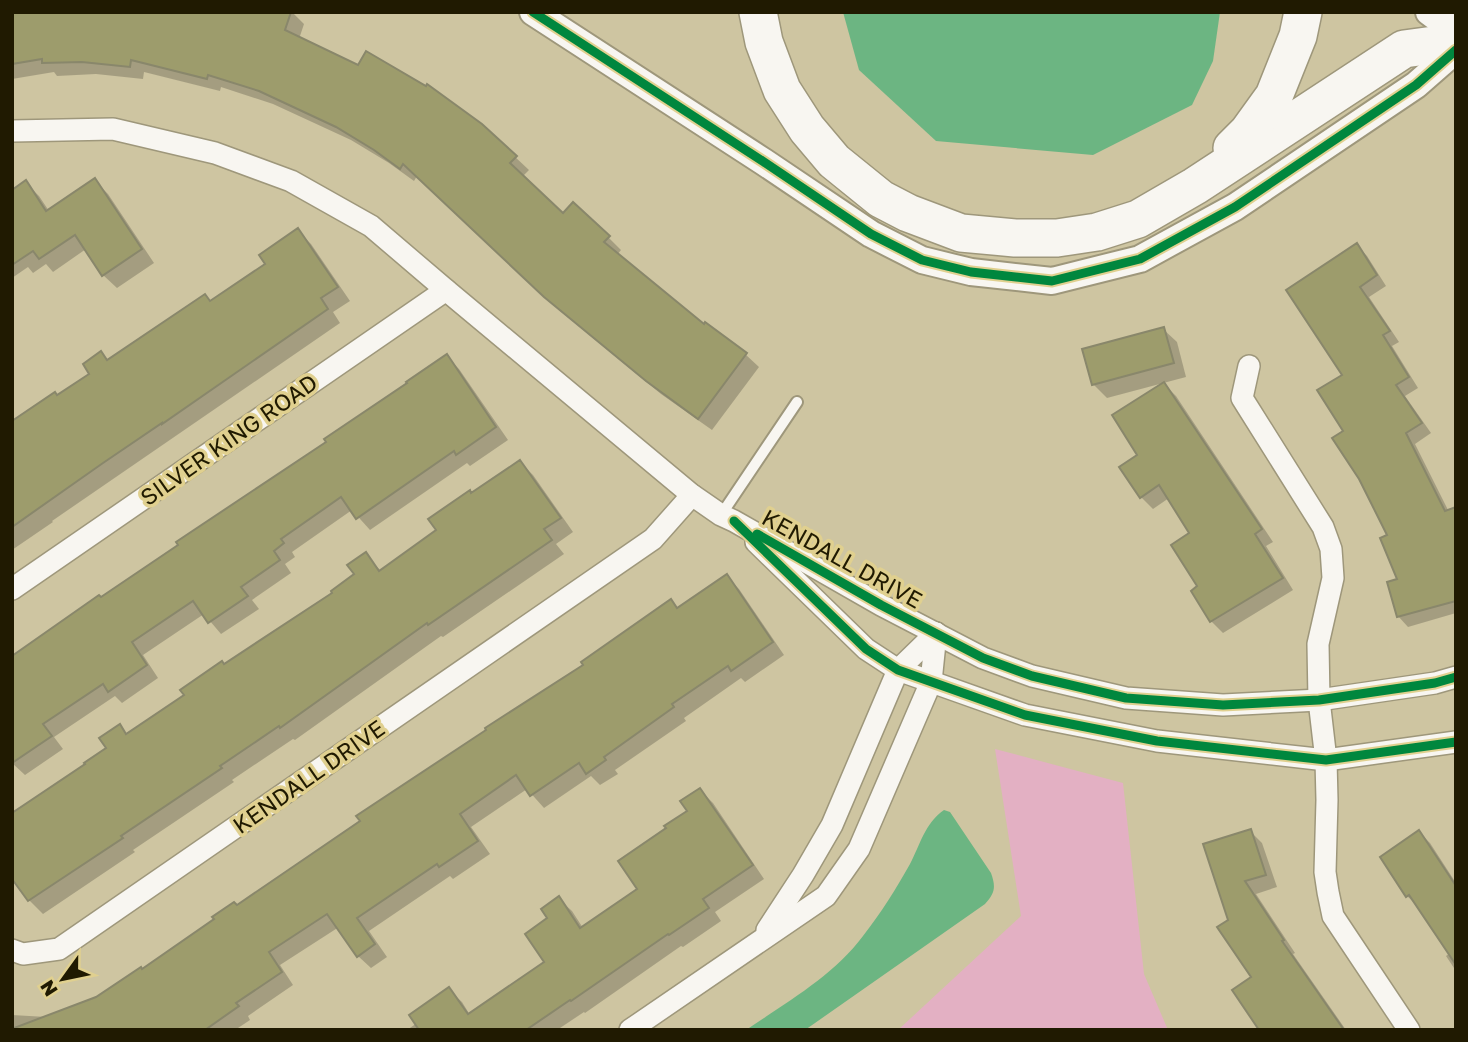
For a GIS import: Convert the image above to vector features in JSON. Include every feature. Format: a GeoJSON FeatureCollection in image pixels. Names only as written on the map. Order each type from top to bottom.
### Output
{"type":"FeatureCollection","features":[{"type":"Feature","properties":{"kind":"highway"},"geometry":{"type":"LineString","coordinates":[[758,12],[764,42],[782,90],[807,129],[834,161],[881,199],[908,213],[961,233],[1015,239],[1056,238],[1097,232],[1138,219],[1195,186],[1404,50],[1456,42]]}},
{"type":"Feature","properties":{"kind":"highway"},"geometry":{"type":"LineString","coordinates":[[1195,186],[1248,132],[1274,96],[1298,36],[1303,12]]}},
{"type":"Feature","properties":{"kind":"street"},"geometry":{"type":"LineString","coordinates":[[533,12],[870,234],[922,260],[971,272],[1052,281],[1140,259],[1235,207],[1416,85],[1456,50]]}},
{"type":"Feature","properties":{"kind":"street"},"geometry":{"type":"LineString","coordinates":[[1429,12],[1456,32]]}},
{"type":"Feature","properties":{"kind":"street","name":"KENDALL DRIVE"},"geometry":{"type":"LineString","coordinates":[[12,131],[113,129],[215,153],[291,181],[371,226],[692,495],[727,518],[881,605],[983,658],[1032,676],[1126,698],[1223,705],[1319,700],[1435,683],[1456,677]]}},
{"type":"Feature","properties":{"kind":"street","name":"SILVER KING ROAD"},"geometry":{"type":"LineString","coordinates":[[12,589],[446,290]]}},
{"type":"Feature","properties":{"kind":"street"},"geometry":{"type":"LineString","coordinates":[[1248,366],[1242,398],[1323,527],[1331,549],[1333,578],[1318,644],[1319,700],[1326,760],[1325,872],[1332,916],[1409,1030]]}},
{"type":"Feature","properties":{"kind":"street","name":"KENDALL DRIVE"},"geometry":{"type":"LineString","coordinates":[[12,950],[23,954],[59,949],[653,539],[692,495]]}},
{"type":"Feature","properties":{"kind":"street","name":"KENDALL DRIVE"},"geometry":{"type":"LineString","coordinates":[[727,518],[866,649],[898,670],[1025,715],[1157,741],[1326,760],[1456,742]]}},
{"type":"Feature","properties":{"kind":"street"},"geometry":{"type":"LineString","coordinates":[[762,939],[832,825],[898,670],[936,633]]}},
{"type":"Feature","properties":{"kind":"street"},"geometry":{"type":"LineString","coordinates":[[630,1030],[826,896],[859,849],[931,682],[936,633]]}},
{"type":"Feature","properties":{"kind":"lane"},"geometry":{"type":"LineString","coordinates":[[727,518],[797,402]]}},
{"type":"Feature","properties":{"kind":"shaded area"},"geometry":{"type":"Polygon","coordinates":[[[843,12],[1220,12],[1213,61],[1192,105],[1093,155],[936,141],[859,70],[843,12]]]}},
{"type":"Feature","properties":{"kind":"shaded area"},"geometry":{"type":"Polygon","coordinates":[[[995,749],[1123,783],[1144,974],[1168,1030],[898,1030],[1021,916],[995,749]]]}},
{"type":"Feature","properties":{"kind":"shaded area"},"geometry":{"type":"Polygon","coordinates":[[[944,810],[950,812],[991,873],[994,890],[985,904],[805,1030],[746,1030],[824,976],[851,950],[894,892],[928,828],[944,810]]]}},
{"type":"Feature","properties":{"kind":"building"},"geometry":{"type":"Polygon","coordinates":[[[12,12],[291,12],[285,30],[358,65],[366,51],[426,86],[427,84],[482,124],[517,156],[510,163],[563,213],[573,202],[610,236],[604,242],[704,324],[705,322],[747,353],[698,419],[646,381],[544,297],[403,164],[400,169],[336,127],[259,91],[208,75],[207,79],[131,60],[130,67],[82,62],[42,63],[42,59],[12,64],[12,12]]]}},
{"type":"Feature","properties":{"kind":"building"},"geometry":{"type":"Polygon","coordinates":[[[95,178],[142,249],[102,276],[75,235],[39,259],[33,251],[12,265],[12,190],[26,180],[46,211],[95,178]]]}},
{"type":"Feature","properties":{"kind":"building"},"geometry":{"type":"Polygon","coordinates":[[[298,228],[338,287],[321,298],[328,309],[12,527],[12,421],[55,392],[57,395],[89,374],[83,364],[101,351],[107,360],[205,294],[210,301],[265,264],[259,255],[298,228]]]}},
{"type":"Feature","properties":{"kind":"building"},"geometry":{"type":"Polygon","coordinates":[[[1357,243],[1377,275],[1360,287],[1390,331],[1383,335],[1409,377],[1396,385],[1422,423],[1406,433],[1445,511],[1456,507],[1456,601],[1397,617],[1387,582],[1397,579],[1380,538],[1387,535],[1359,479],[1332,438],[1343,431],[1317,390],[1342,375],[1286,290],[1357,243]]]}},
{"type":"Feature","properties":{"kind":"building"},"geometry":{"type":"Polygon","coordinates":[[[1164,327],[1174,363],[1092,385],[1082,349],[1164,327]]]}},
{"type":"Feature","properties":{"kind":"building"},"geometry":{"type":"Polygon","coordinates":[[[447,354],[496,427],[456,455],[454,451],[356,519],[341,497],[281,539],[284,543],[274,551],[280,560],[241,587],[248,596],[208,623],[193,601],[132,642],[147,665],[108,692],[103,684],[43,724],[52,736],[12,763],[12,656],[99,595],[101,597],[178,545],[176,542],[326,442],[324,439],[447,354]]]}},
{"type":"Feature","properties":{"kind":"building"},"geometry":{"type":"Polygon","coordinates":[[[1164,382],[1262,529],[1255,534],[1283,578],[1210,622],[1191,591],[1197,586],[1171,545],[1189,533],[1159,485],[1140,498],[1119,467],[1137,455],[1112,415],[1164,382]]]}},
{"type":"Feature","properties":{"kind":"building"},"geometry":{"type":"Polygon","coordinates":[[[520,460],[561,518],[544,529],[552,540],[428,625],[427,623],[280,728],[279,726],[220,766],[222,768],[121,836],[123,838],[28,901],[12,879],[12,813],[106,748],[99,738],[120,724],[126,734],[184,695],[180,690],[222,661],[224,664],[332,593],[331,591],[354,574],[347,565],[366,552],[379,571],[436,530],[428,519],[520,460]]]}},
{"type":"Feature","properties":{"kind":"building"},"geometry":{"type":"Polygon","coordinates":[[[727,574],[773,642],[731,671],[728,666],[672,704],[674,707],[604,757],[606,760],[586,774],[579,763],[530,796],[516,775],[460,814],[478,841],[439,867],[437,864],[357,918],[375,944],[357,957],[327,914],[269,952],[282,972],[236,1003],[239,1006],[205,1030],[15,1030],[14,1028],[96,997],[141,967],[142,969],[234,902],[237,905],[360,821],[356,816],[583,665],[581,662],[671,599],[677,608],[727,574]]]}},
{"type":"Feature","properties":{"kind":"building"},"geometry":{"type":"Polygon","coordinates":[[[700,788],[753,865],[703,899],[709,908],[526,1030],[419,1030],[409,1015],[449,987],[468,1014],[544,962],[525,934],[547,918],[541,909],[559,896],[580,928],[637,889],[618,861],[687,811],[680,801],[700,788]]]}},
{"type":"Feature","properties":{"kind":"building"},"geometry":{"type":"Polygon","coordinates":[[[1251,829],[1266,875],[1245,881],[1284,940],[1282,941],[1344,1030],[1259,1030],[1232,990],[1251,977],[1217,927],[1228,920],[1203,844],[1251,829]]]}},
{"type":"Feature","properties":{"kind":"building"},"geometry":{"type":"Polygon","coordinates":[[[1419,830],[1456,886],[1456,965],[1380,857],[1419,830]]]}},
{"type":"Feature","properties":{"kind":"cycle path"},"geometry":{"type":"LineString","coordinates":[[533,12],[871,234],[922,260],[971,272],[1052,281],[1140,259],[1235,207],[1416,85],[1456,50]]}},
{"type":"Feature","properties":{"kind":"cycle path"},"geometry":{"type":"LineString","coordinates":[[734,521],[866,649],[898,670],[1025,715],[1157,741],[1326,760],[1456,742]]}},
{"type":"Feature","properties":{"kind":"cycle path"},"geometry":{"type":"LineString","coordinates":[[757,534],[881,605],[983,658],[1032,676],[1126,698],[1223,705],[1319,700],[1435,683],[1456,677]]}}]}
